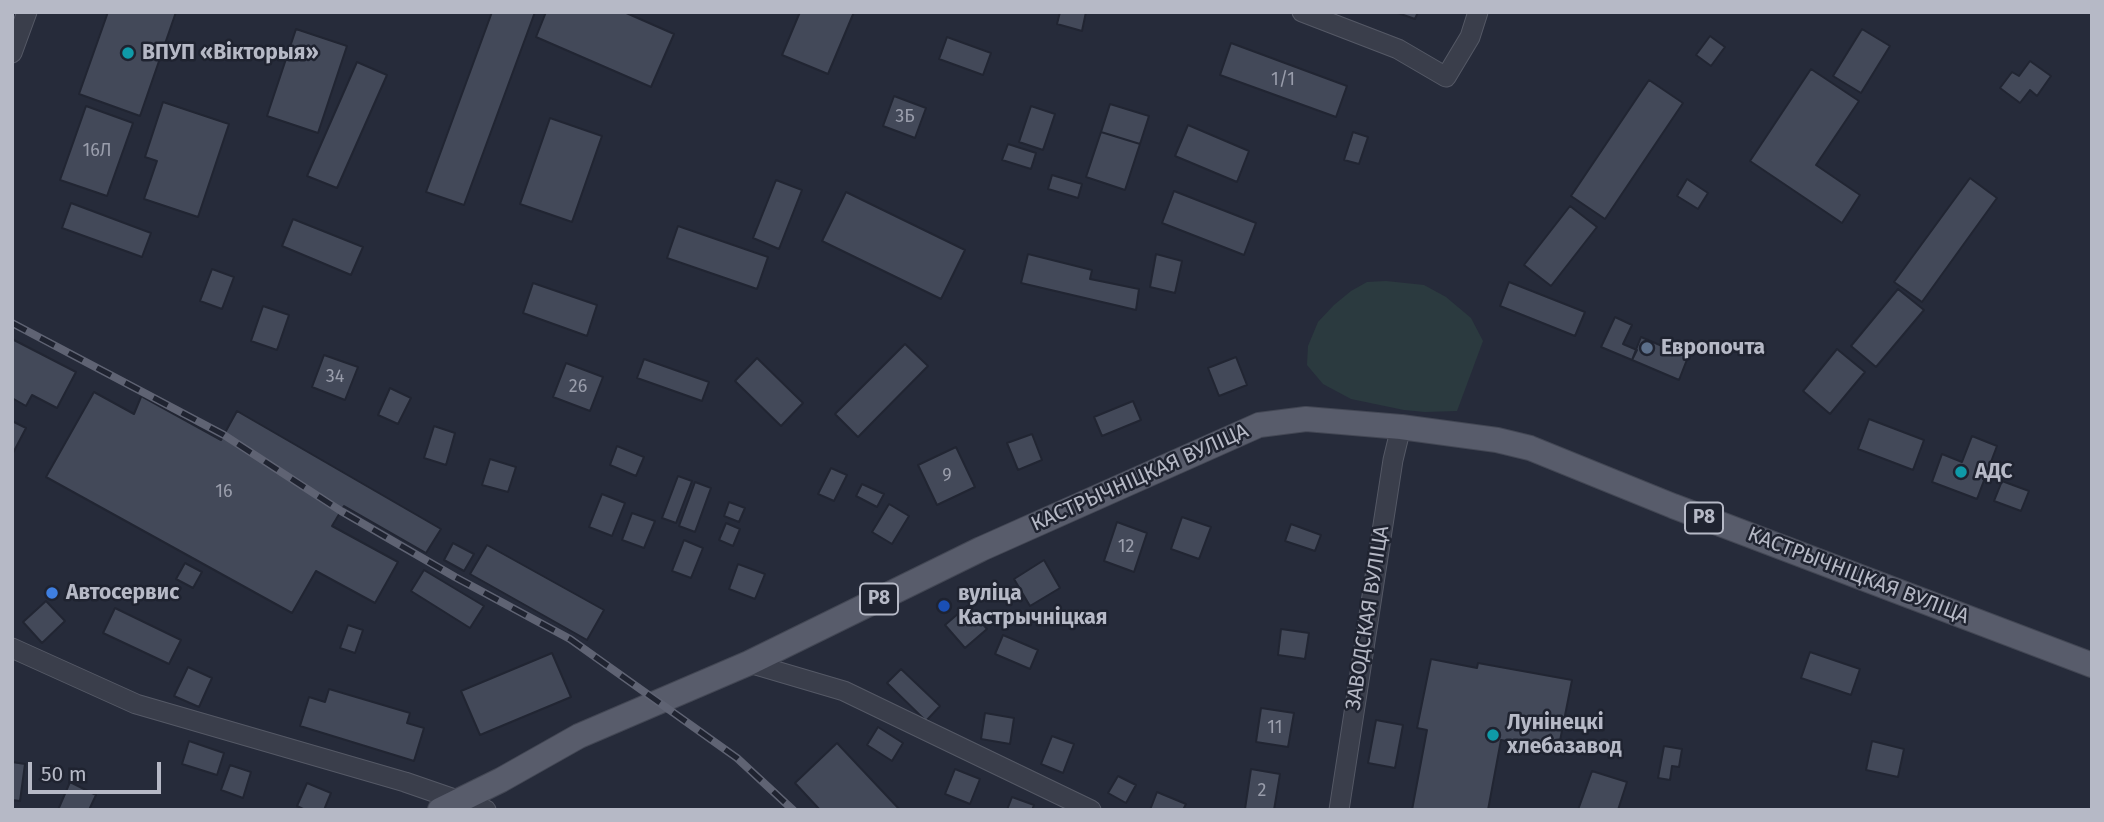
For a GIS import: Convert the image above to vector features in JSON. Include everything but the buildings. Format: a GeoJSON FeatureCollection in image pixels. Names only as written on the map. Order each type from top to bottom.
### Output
{"type":"FeatureCollection","features":[{"type":"Feature","properties":{"kind":"main road","name":"КАСТРЫЧНІЦКАЯ ВУЛІЦА"},"geometry":{"type":"LineString","coordinates":[[450,805],[579,736],[748,663],[981,549],[1259,425],[1306,419],[1401,427],[1497,440],[1530,448],[1685,511],[2092,665]]}},
{"type":"Feature","properties":{"kind":"street"},"geometry":{"type":"LineString","coordinates":[[12,53],[27,12]]}},
{"type":"Feature","properties":{"kind":"street"},"geometry":{"type":"LineString","coordinates":[[1303,12],[1398,49],[1446,77],[1470,37],[1478,12]]}},
{"type":"Feature","properties":{"kind":"street","name":"ЗАВОДСКАЯ ВУЛІЦА"},"geometry":{"type":"LineString","coordinates":[[1339,810],[1393,460],[1401,427]]}},
{"type":"Feature","properties":{"kind":"street"},"geometry":{"type":"LineString","coordinates":[[12,649],[136,704],[292,748],[450,805],[486,810]]}},
{"type":"Feature","properties":{"kind":"street"},"geometry":{"type":"LineString","coordinates":[[748,663],[844,691],[1091,810]]}},
{"type":"Feature","properties":{"kind":"shaded area"},"geometry":{"type":"Polygon","coordinates":[[[1367,282],[1424,285],[1446,297],[1471,318],[1483,341],[1457,411],[1404,410],[1351,399],[1323,384],[1307,365],[1308,346],[1318,322],[1351,291],[1367,282]]]}},
{"type":"Feature","properties":{"kind":"railway"},"geometry":{"type":"LineString","coordinates":[[12,323],[224,435],[341,511],[570,639],[737,758],[793,810]]}},
{"type":"Feature","properties":{"kind":"place","name":"ВПУП «Вікторыя»"},"geometry":{"type":"Point","coordinates":[128,53]}},
{"type":"Feature","properties":{"kind":"place","name":"Европочта"},"geometry":{"type":"Point","coordinates":[1647,348]}},
{"type":"Feature","properties":{"kind":"place","name":"АДС"},"geometry":{"type":"Point","coordinates":[1961,472]}},
{"type":"Feature","properties":{"kind":"place","name":"Автосервис"},"geometry":{"type":"Point","coordinates":[52,593]}},
{"type":"Feature","properties":{"kind":"place","name":"вуліца Кастрычніцкая"},"geometry":{"type":"Point","coordinates":[944,606]}},
{"type":"Feature","properties":{"kind":"place","name":"Лунінецкі хлебазавод"},"geometry":{"type":"Point","coordinates":[1493,735]}}]}
